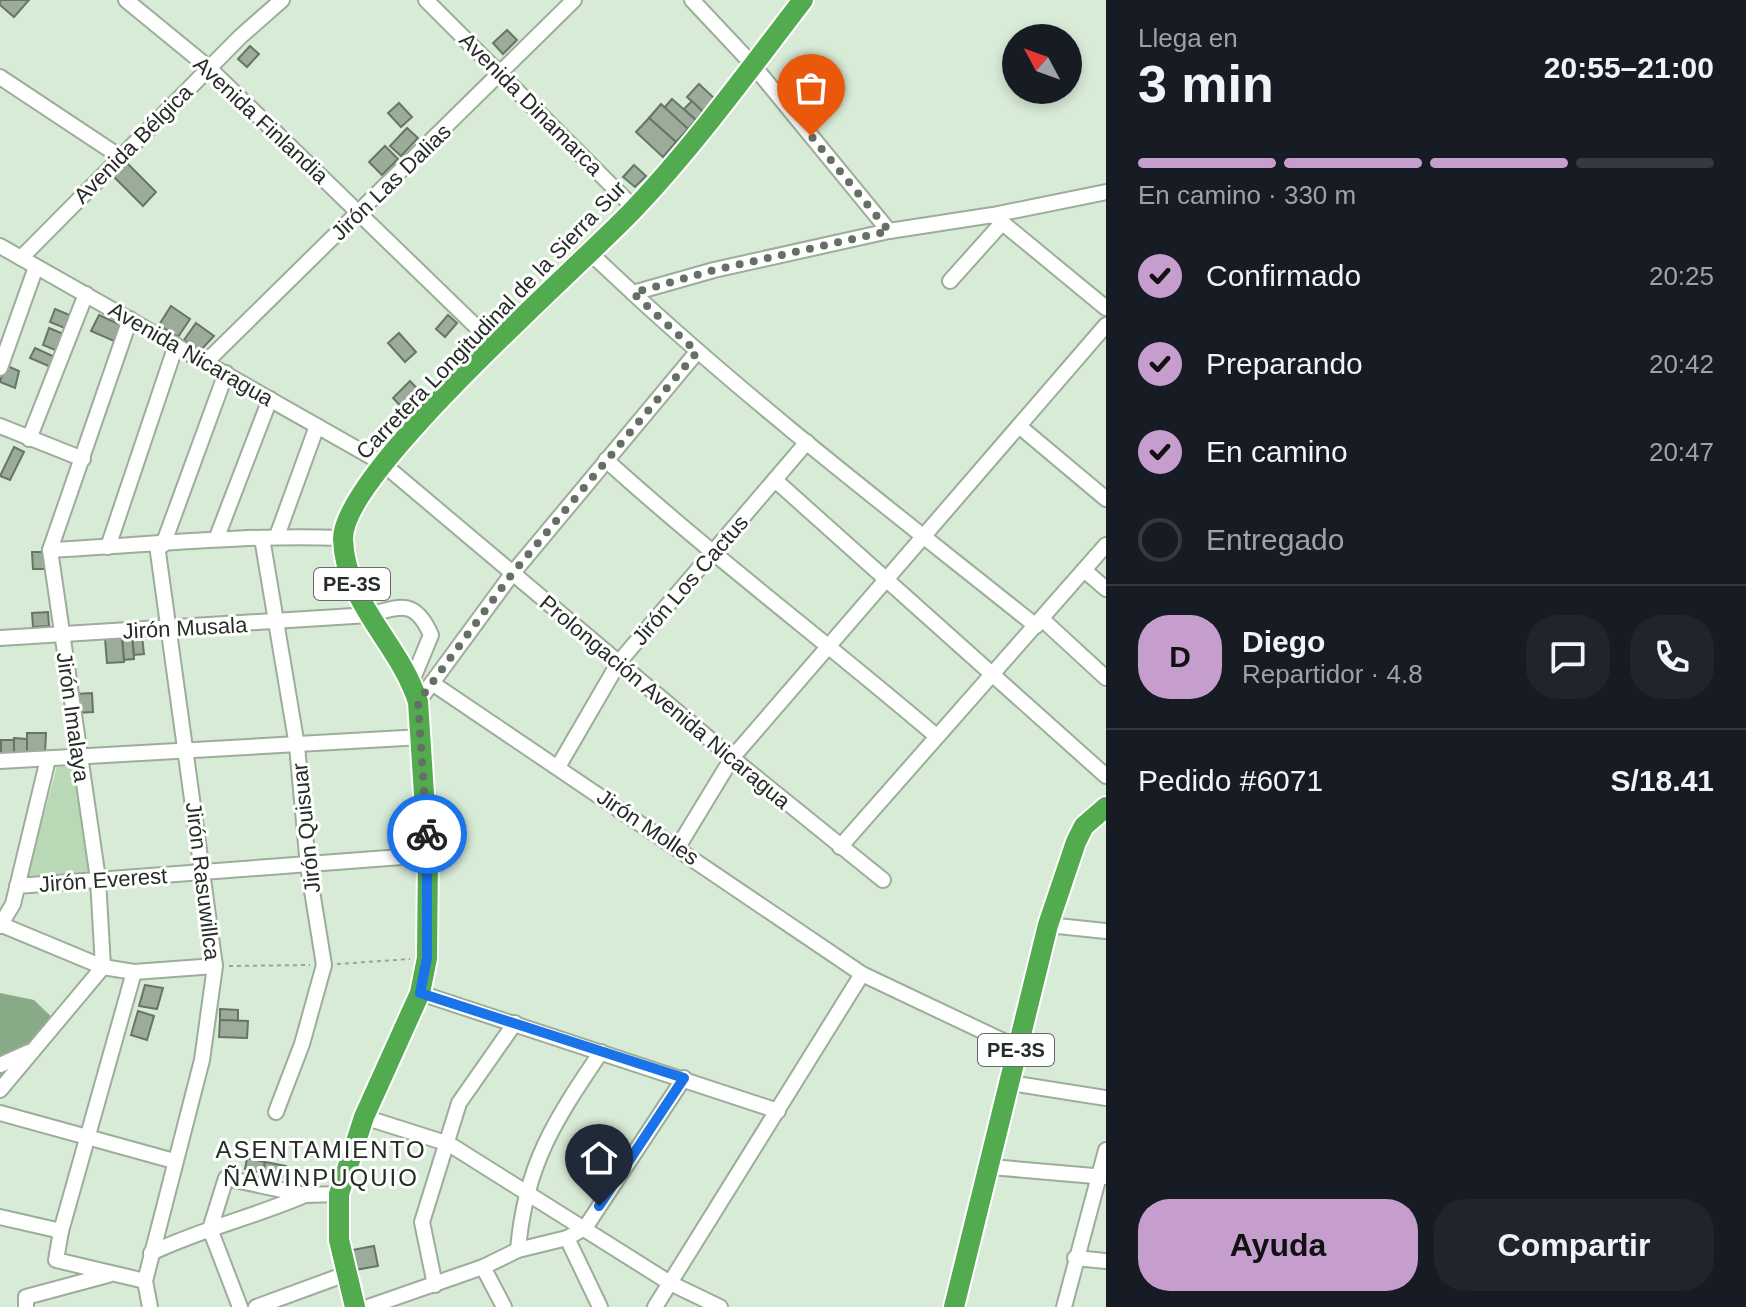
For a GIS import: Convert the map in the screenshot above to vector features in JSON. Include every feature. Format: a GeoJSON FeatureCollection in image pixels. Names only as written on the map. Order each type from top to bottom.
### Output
{"type":"FeatureCollection","features":[{"type":"Feature","properties":{"kind":"highway","name":"Carretera Longitudinal de la Sierra Sur"},"geometry":{"type":"LineString","coordinates":[[343,538],[346,519],[382,463],[495,345],[635,209],[701,134],[803,0]]}},
{"type":"Feature","properties":{"kind":"highway","name":"PE-3S"},"geometry":{"type":"LineString","coordinates":[[343,538],[346,567],[369,615],[422,682],[418,702],[428,855],[427,958],[420,993],[364,1117],[339,1194],[339,1240],[355,1307]]}},
{"type":"Feature","properties":{"kind":"highway","name":"PE-3S"},"geometry":{"type":"LineString","coordinates":[[954,1307],[991,1167],[1016,1047],[1048,925],[1076,842],[1084,826],[1106,807]]}},
{"type":"Feature","properties":{"kind":"street","name":"Avenida Finlandia"},"geometry":{"type":"LineString","coordinates":[[126,0],[209,68],[495,345]]}},
{"type":"Feature","properties":{"kind":"street","name":"Avenida Bélgica"},"geometry":{"type":"LineString","coordinates":[[21,258],[119,156],[282,0]]}},
{"type":"Feature","properties":{"kind":"street","name":"Avenida Dinamarca"},"geometry":{"type":"LineString","coordinates":[[426,0],[635,209]]}},
{"type":"Feature","properties":{"kind":"street","name":"Jirón Las Dalias"},"geometry":{"type":"LineString","coordinates":[[206,362],[574,0]]}},
{"type":"Feature","properties":{"kind":"street"},"geometry":{"type":"LineString","coordinates":[[692,0],[753,65],[889,231]]}},
{"type":"Feature","properties":{"kind":"street"},"geometry":{"type":"LineString","coordinates":[[0,77],[119,156]]}},
{"type":"Feature","properties":{"kind":"street"},"geometry":{"type":"LineString","coordinates":[[633,293],[714,270],[889,231],[997,219],[1106,192]]}},
{"type":"Feature","properties":{"kind":"street"},"geometry":{"type":"LineString","coordinates":[[950,281],[997,219]]}},
{"type":"Feature","properties":{"kind":"street"},"geometry":{"type":"LineString","coordinates":[[997,219],[1106,308]]}},
{"type":"Feature","properties":{"kind":"street","name":"Avenida Nicaragua"},"geometry":{"type":"LineString","coordinates":[[0,246],[382,463]]}},
{"type":"Feature","properties":{"kind":"street"},"geometry":{"type":"LineString","coordinates":[[589,252],[697,352],[1106,678]]}},
{"type":"Feature","properties":{"kind":"street"},"geometry":{"type":"LineString","coordinates":[[0,368],[36,267]]}},
{"type":"Feature","properties":{"kind":"street"},"geometry":{"type":"LineString","coordinates":[[29,439],[86,294]]}},
{"type":"Feature","properties":{"kind":"street","name":"Jirón Imalaya"},"geometry":{"type":"LineString","coordinates":[[103,967],[98,879],[50,550],[130,319]]}},
{"type":"Feature","properties":{"kind":"street"},"geometry":{"type":"LineString","coordinates":[[678,847],[732,758],[1106,325]]}},
{"type":"Feature","properties":{"kind":"street"},"geometry":{"type":"LineString","coordinates":[[108,547],[176,345]]}},
{"type":"Feature","properties":{"kind":"street"},"geometry":{"type":"LineString","coordinates":[[422,682],[697,352]]}},
{"type":"Feature","properties":{"kind":"street"},"geometry":{"type":"LineString","coordinates":[[160,545],[226,373]]}},
{"type":"Feature","properties":{"kind":"street"},"geometry":{"type":"LineString","coordinates":[[217,537],[270,399]]}},
{"type":"Feature","properties":{"kind":"street"},"geometry":{"type":"LineString","coordinates":[[0,426],[83,459]]}},
{"type":"Feature","properties":{"kind":"street"},"geometry":{"type":"LineString","coordinates":[[269,537],[317,426]]}},
{"type":"Feature","properties":{"kind":"street"},"geometry":{"type":"LineString","coordinates":[[1019,426],[1106,499]]}},
{"type":"Feature","properties":{"kind":"street","name":"Jirón Los Cactus"},"geometry":{"type":"LineString","coordinates":[[558,767],[619,662],[714,555],[807,442]]}},
{"type":"Feature","properties":{"kind":"street"},"geometry":{"type":"LineString","coordinates":[[606,460],[714,555],[829,645],[935,735]]}},
{"type":"Feature","properties":{"kind":"street","name":"Prolongación Avenida Nicaragua"},"geometry":{"type":"LineString","coordinates":[[382,463],[732,758],[883,880]]}},
{"type":"Feature","properties":{"kind":"street"},"geometry":{"type":"LineString","coordinates":[[775,480],[1106,776]]}},
{"type":"Feature","properties":{"kind":"street"},"geometry":{"type":"LineString","coordinates":[[50,550],[160,545],[217,537],[343,538]]}},
{"type":"Feature","properties":{"kind":"street","name":"Jirón Quisuar"},"geometry":{"type":"LineString","coordinates":[[269,537],[276,623],[297,746],[308,866],[324,965],[302,1044],[276,1112]]}},
{"type":"Feature","properties":{"kind":"street","name":"Jirón Rasuwillca"},"geometry":{"type":"LineString","coordinates":[[150,1307],[145,1281],[202,1060],[215,966],[160,545]]}},
{"type":"Feature","properties":{"kind":"street"},"geometry":{"type":"LineString","coordinates":[[840,847],[935,735],[1040,623],[1106,545]]}},
{"type":"Feature","properties":{"kind":"street"},"geometry":{"type":"LineString","coordinates":[[1084,570],[1106,589]]}},
{"type":"Feature","properties":{"kind":"street","name":"Jirón Musala"},"geometry":{"type":"LineString","coordinates":[[0,638],[276,623],[369,615],[400,606],[411,608],[424,620],[431,635],[422,682]]}},
{"type":"Feature","properties":{"kind":"street","name":"Jirón Molles"},"geometry":{"type":"LineString","coordinates":[[422,682],[558,767],[862,974],[1016,1047]]}},
{"type":"Feature","properties":{"kind":"street"},"geometry":{"type":"LineString","coordinates":[[0,761],[187,753],[422,737]]}},
{"type":"Feature","properties":{"kind":"street"},"geometry":{"type":"LineString","coordinates":[[48,759],[13,904],[1,926],[103,967],[134,972],[215,966]]}},
{"type":"Feature","properties":{"kind":"street","name":"Jirón Everest"},"geometry":{"type":"LineString","coordinates":[[17,886],[428,855]]}},
{"type":"Feature","properties":{"kind":"street"},"geometry":{"type":"LineString","coordinates":[[0,894],[13,904]]}},
{"type":"Feature","properties":{"kind":"street"},"geometry":{"type":"LineString","coordinates":[[1048,925],[1106,931]]}},
{"type":"Feature","properties":{"kind":"street"},"geometry":{"type":"LineString","coordinates":[[0,1090],[103,967]]}},
{"type":"Feature","properties":{"kind":"street"},"geometry":{"type":"LineString","coordinates":[[134,972],[61,1231],[56,1260],[145,1281]]}},
{"type":"Feature","properties":{"kind":"street"},"geometry":{"type":"LineString","coordinates":[[655,1307],[862,974]]}},
{"type":"Feature","properties":{"kind":"street"},"geometry":{"type":"LineString","coordinates":[[420,993],[778,1111]]}},
{"type":"Feature","properties":{"kind":"street"},"geometry":{"type":"LineString","coordinates":[[435,1285],[422,1222],[449,1144],[459,1103],[515,1023]]}},
{"type":"Feature","properties":{"kind":"street"},"geometry":{"type":"LineString","coordinates":[[0,1065],[33,1051]]}},
{"type":"Feature","properties":{"kind":"street"},"geometry":{"type":"LineString","coordinates":[[518,1250],[534,1161],[557,1117],[601,1052]]}},
{"type":"Feature","properties":{"kind":"street"},"geometry":{"type":"LineString","coordinates":[[368,1307],[483,1267],[518,1250],[567,1238],[585,1228],[684,1078]]}},
{"type":"Feature","properties":{"kind":"street"},"geometry":{"type":"LineString","coordinates":[[1010,1083],[1106,1098]]}},
{"type":"Feature","properties":{"kind":"street"},"geometry":{"type":"LineString","coordinates":[[0,1113],[174,1161]]}},
{"type":"Feature","properties":{"kind":"street"},"geometry":{"type":"LineString","coordinates":[[364,1117],[449,1144],[670,1283],[720,1307]]}},
{"type":"Feature","properties":{"kind":"street"},"geometry":{"type":"LineString","coordinates":[[1064,1307],[1075,1258],[1103,1176],[1106,1150]]}},
{"type":"Feature","properties":{"kind":"street"},"geometry":{"type":"LineString","coordinates":[[991,1167],[1103,1176]]}},
{"type":"Feature","properties":{"kind":"street"},"geometry":{"type":"LineString","coordinates":[[240,1307],[210,1229],[226,1178],[289,1189],[305,1195]]}},
{"type":"Feature","properties":{"kind":"street"},"geometry":{"type":"LineString","coordinates":[[151,1253],[305,1195],[339,1194]]}},
{"type":"Feature","properties":{"kind":"street"},"geometry":{"type":"LineString","coordinates":[[0,1217],[61,1231]]}},
{"type":"Feature","properties":{"kind":"street"},"geometry":{"type":"LineString","coordinates":[[567,1238],[600,1307]]}},
{"type":"Feature","properties":{"kind":"street"},"geometry":{"type":"LineString","coordinates":[[1075,1258],[1106,1261]]}},
{"type":"Feature","properties":{"kind":"street"},"geometry":{"type":"LineString","coordinates":[[483,1267],[504,1307]]}},
{"type":"Feature","properties":{"kind":"street"},"geometry":{"type":"LineString","coordinates":[[26,1307],[26,1297],[108,1274]]}},
{"type":"Feature","properties":{"kind":"street"},"geometry":{"type":"LineString","coordinates":[[256,1307],[346,1274]]}},
{"type":"Feature","properties":{"kind":"green space"},"geometry":{"type":"Polygon","coordinates":[[[73,765],[78,771],[91,871],[87,876],[26,880],[57,767],[73,765]]]}},
{"type":"Feature","properties":{"kind":"green space"},"geometry":{"type":"Polygon","coordinates":[[[0,993],[34,1000],[60,1025],[24,1075],[0,1082],[0,993]]]}},
{"type":"Feature","properties":{"kind":"building"},"geometry":{"type":"Polygon","coordinates":[[[0,0],[29,0],[14,17],[0,5],[0,0]]]}},
{"type":"Feature","properties":{"kind":"building"},"geometry":{"type":"Polygon","coordinates":[[[507,30],[517,40],[503,54],[493,43],[507,30]]]}},
{"type":"Feature","properties":{"kind":"building"},"geometry":{"type":"Polygon","coordinates":[[[250,46],[259,54],[247,67],[238,59],[250,46]]]}},
{"type":"Feature","properties":{"kind":"building"},"geometry":{"type":"Polygon","coordinates":[[[699,84],[715,99],[703,112],[687,97],[699,84]]]}},
{"type":"Feature","properties":{"kind":"building"},"geometry":{"type":"Polygon","coordinates":[[[672,99],[696,120],[688,129],[664,108],[672,99]]]}},
{"type":"Feature","properties":{"kind":"building"},"geometry":{"type":"Polygon","coordinates":[[[692,101],[703,112],[696,120],[684,109],[692,101]]]}},
{"type":"Feature","properties":{"kind":"building"},"geometry":{"type":"Polygon","coordinates":[[[399,103],[412,117],[401,127],[388,113],[399,103]]]}},
{"type":"Feature","properties":{"kind":"building"},"geometry":{"type":"Polygon","coordinates":[[[661,104],[688,129],[676,142],[649,118],[661,104]]]}},
{"type":"Feature","properties":{"kind":"building"},"geometry":{"type":"Polygon","coordinates":[[[649,118],[676,142],[663,157],[636,132],[649,118]]]}},
{"type":"Feature","properties":{"kind":"building"},"geometry":{"type":"Polygon","coordinates":[[[407,128],[418,138],[401,156],[390,146],[407,128]]]}},
{"type":"Feature","properties":{"kind":"building"},"geometry":{"type":"Polygon","coordinates":[[[385,146],[398,159],[382,175],[369,162],[385,146]]]}},
{"type":"Feature","properties":{"kind":"building"},"geometry":{"type":"Polygon","coordinates":[[[121,157],[156,192],[143,206],[108,171],[121,157]]]}},
{"type":"Feature","properties":{"kind":"building"},"geometry":{"type":"Polygon","coordinates":[[[634,165],[646,176],[635,187],[623,177],[634,165]]]}},
{"type":"Feature","properties":{"kind":"building"},"geometry":{"type":"Polygon","coordinates":[[[171,306],[190,319],[178,337],[159,325],[171,306]]]}},
{"type":"Feature","properties":{"kind":"building"},"geometry":{"type":"Polygon","coordinates":[[[55,309],[72,316],[67,329],[50,322],[55,309]]]}},
{"type":"Feature","properties":{"kind":"building"},"geometry":{"type":"Polygon","coordinates":[[[99,315],[121,325],[114,341],[91,331],[99,315]]]}},
{"type":"Feature","properties":{"kind":"building"},"geometry":{"type":"Polygon","coordinates":[[[448,315],[457,323],[445,337],[436,329],[448,315]]]}},
{"type":"Feature","properties":{"kind":"building"},"geometry":{"type":"Polygon","coordinates":[[[196,323],[214,336],[200,351],[184,340],[196,323]]]}},
{"type":"Feature","properties":{"kind":"building"},"geometry":{"type":"Polygon","coordinates":[[[49,328],[66,335],[60,352],[43,345],[49,328]]]}},
{"type":"Feature","properties":{"kind":"building"},"geometry":{"type":"Polygon","coordinates":[[[399,333],[416,352],[405,362],[388,343],[399,333]]]}},
{"type":"Feature","properties":{"kind":"building"},"geometry":{"type":"Polygon","coordinates":[[[35,348],[57,358],[53,368],[30,358],[35,348]]]}},
{"type":"Feature","properties":{"kind":"building"},"geometry":{"type":"Polygon","coordinates":[[[5,365],[19,371],[15,388],[0,382],[5,365]]]}},
{"type":"Feature","properties":{"kind":"building"},"geometry":{"type":"Polygon","coordinates":[[[410,381],[424,396],[407,413],[393,398],[410,381]]]}},
{"type":"Feature","properties":{"kind":"building"},"geometry":{"type":"Polygon","coordinates":[[[14,447],[24,452],[10,480],[0,476],[14,447]]]}},
{"type":"Feature","properties":{"kind":"building"},"geometry":{"type":"Polygon","coordinates":[[[32,552],[46,552],[46,569],[33,569],[32,552]]]}},
{"type":"Feature","properties":{"kind":"building"},"geometry":{"type":"Polygon","coordinates":[[[48,612],[49,626],[33,627],[32,613],[48,612]]]}},
{"type":"Feature","properties":{"kind":"building"},"geometry":{"type":"Polygon","coordinates":[[[132,636],[142,636],[144,654],[134,655],[132,636]]]}},
{"type":"Feature","properties":{"kind":"building"},"geometry":{"type":"Polygon","coordinates":[[[132,636],[134,659],[124,660],[122,637],[132,636]]]}},
{"type":"Feature","properties":{"kind":"building"},"geometry":{"type":"Polygon","coordinates":[[[122,637],[124,662],[107,663],[105,639],[122,637]]]}},
{"type":"Feature","properties":{"kind":"building"},"geometry":{"type":"Polygon","coordinates":[[[92,693],[93,712],[76,713],[75,694],[92,693]]]}},
{"type":"Feature","properties":{"kind":"building"},"geometry":{"type":"Polygon","coordinates":[[[27,733],[46,733],[45,753],[27,753],[27,733]]]}},
{"type":"Feature","properties":{"kind":"building"},"geometry":{"type":"Polygon","coordinates":[[[14,738],[27,739],[27,753],[14,753],[14,738]]]}},
{"type":"Feature","properties":{"kind":"building"},"geometry":{"type":"Polygon","coordinates":[[[1,740],[14,740],[14,753],[1,753],[1,740]]]}},
{"type":"Feature","properties":{"kind":"building"},"geometry":{"type":"Polygon","coordinates":[[[145,985],[163,988],[157,1009],[139,1006],[145,985]]]}},
{"type":"Feature","properties":{"kind":"building"},"geometry":{"type":"Polygon","coordinates":[[[220,1009],[238,1010],[238,1021],[220,1020],[220,1009]]]}},
{"type":"Feature","properties":{"kind":"building"},"geometry":{"type":"Polygon","coordinates":[[[138,1011],[154,1016],[147,1040],[131,1035],[138,1011]]]}},
{"type":"Feature","properties":{"kind":"building"},"geometry":{"type":"Polygon","coordinates":[[[220,1020],[248,1021],[247,1038],[219,1037],[220,1020]]]}},
{"type":"Feature","properties":{"kind":"building"},"geometry":{"type":"Polygon","coordinates":[[[247,1158],[265,1162],[263,1173],[245,1169],[247,1158]]]}},
{"type":"Feature","properties":{"kind":"building"},"geometry":{"type":"Polygon","coordinates":[[[265,1162],[286,1166],[283,1177],[263,1173],[265,1162]]]}},
{"type":"Feature","properties":{"kind":"building"},"geometry":{"type":"Polygon","coordinates":[[[374,1246],[378,1266],[355,1270],[352,1250],[374,1246]]]}},
{"type":"Feature","properties":{"kind":"way so far"},"geometry":{"type":"LineString","coordinates":[[427,834],[418,702],[512,574],[697,352],[633,293],[758,259],[889,231],[811,136]]}},
{"type":"Feature","properties":{"kind":"district","name":"ASENTAMIENTO ÑAWINPUQUIO"},"geometry":{"type":"Point","coordinates":[321,1163]}},
{"type":"Feature","properties":{"kind":"route"},"geometry":{"type":"LineString","coordinates":[[427,834],[427,958],[420,993],[684,1078],[599,1206]]}}]}
